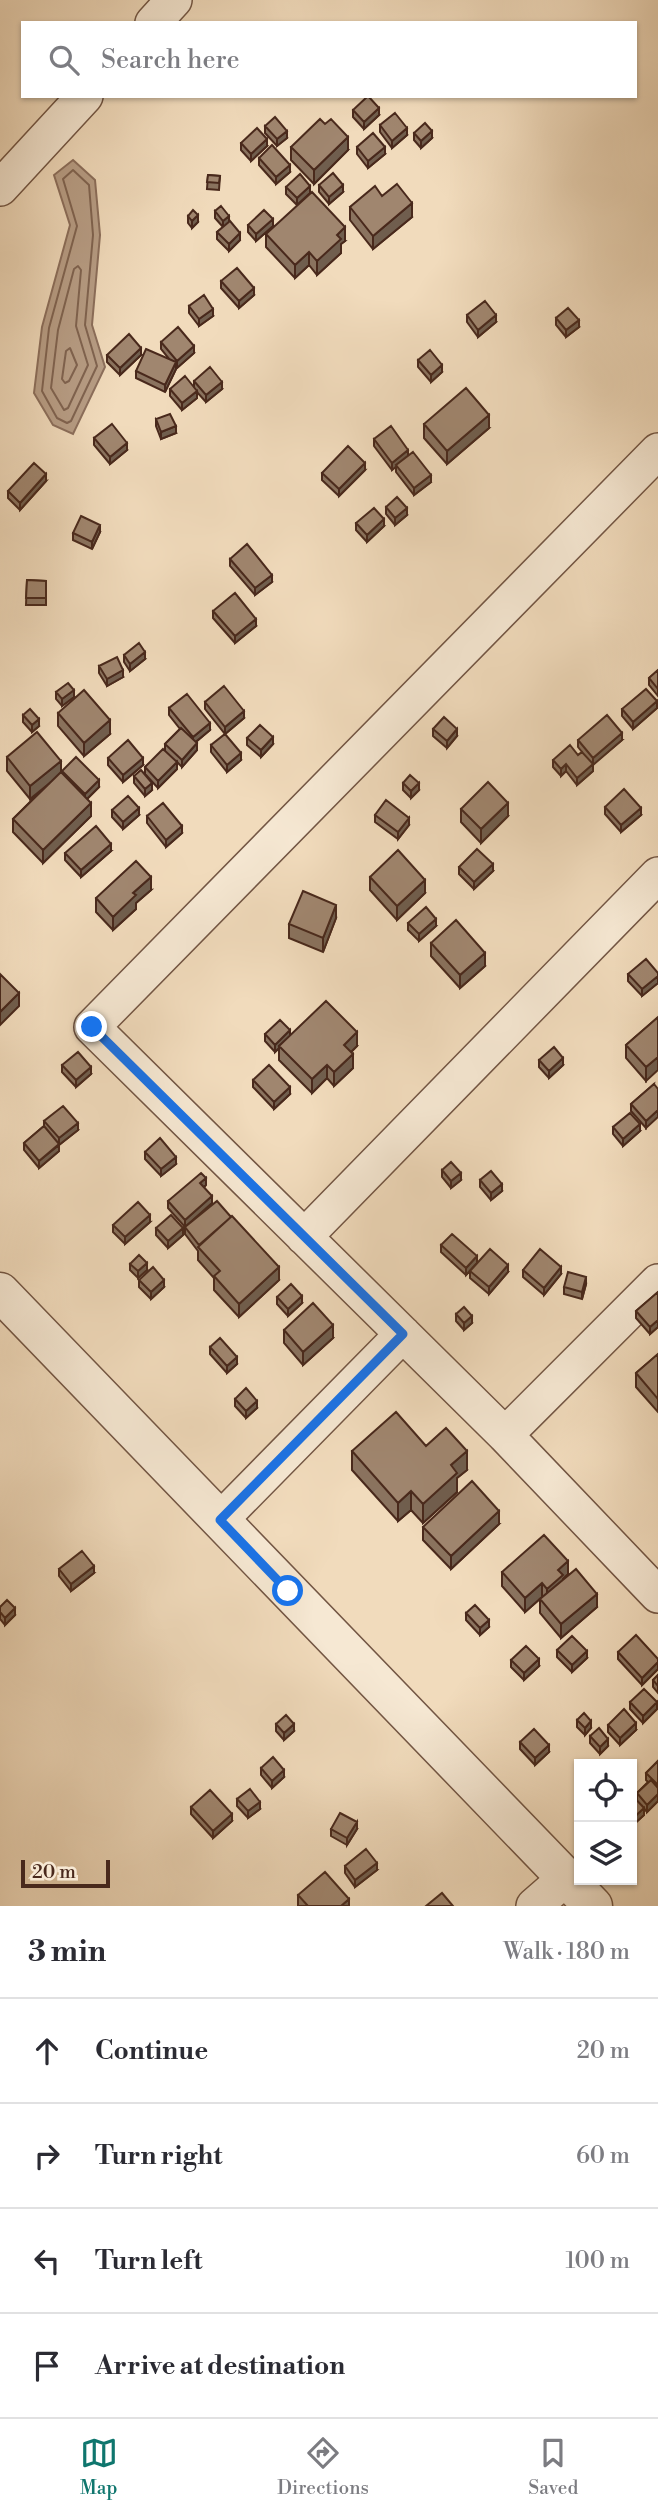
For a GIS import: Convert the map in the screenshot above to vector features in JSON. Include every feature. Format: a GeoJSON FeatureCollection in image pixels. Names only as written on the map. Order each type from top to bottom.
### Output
{"type":"FeatureCollection","features":[{"type":"Feature","properties":{"kind":"street"},"geometry":{"type":"LineString","coordinates":[[155,21],[174,0]]}},
{"type":"Feature","properties":{"kind":"street"},"geometry":{"type":"LineString","coordinates":[[0,188],[83,98]]}},
{"type":"Feature","properties":{"kind":"street"},"geometry":{"type":"LineString","coordinates":[[658,451],[92,1027],[505,1435],[658,1595]]}},
{"type":"Feature","properties":{"kind":"street"},"geometry":{"type":"LineString","coordinates":[[304,1237],[658,875]]}},
{"type":"Feature","properties":{"kind":"street"},"geometry":{"type":"LineString","coordinates":[[505,1435],[658,1282]]}},
{"type":"Feature","properties":{"kind":"street"},"geometry":{"type":"LineString","coordinates":[[0,1292],[593,1906]]}},
{"type":"Feature","properties":{"kind":"street"},"geometry":{"type":"LineString","coordinates":[[220,1520],[403,1334]]}},
{"type":"Feature","properties":{"kind":"street"},"geometry":{"type":"LineString","coordinates":[[534,1906],[565,1879]]}},
{"type":"Feature","properties":{"kind":"water"},"geometry":{"type":"Polygon","coordinates":[[[73,160],[95,180],[100,235],[92,325],[105,367],[73,434],[53,425],[34,393],[42,327],[70,225],[54,175],[73,160]]]}},
{"type":"Feature","properties":{"kind":"building"},"geometry":{"type":"Polygon","coordinates":[[[366,98],[370,98],[379,108],[364,122],[353,110],[366,98]]]}},
{"type":"Feature","properties":{"kind":"building"},"geometry":{"type":"Polygon","coordinates":[[[395,113],[407,128],[392,141],[380,125],[395,113]]]}},
{"type":"Feature","properties":{"kind":"building"},"geometry":{"type":"Polygon","coordinates":[[[275,117],[287,131],[277,139],[265,126],[275,117]]]}},
{"type":"Feature","properties":{"kind":"building"},"geometry":{"type":"Polygon","coordinates":[[[320,119],[325,124],[331,119],[348,137],[314,170],[291,147],[320,119]]]}},
{"type":"Feature","properties":{"kind":"building"},"geometry":{"type":"Polygon","coordinates":[[[425,123],[432,131],[421,141],[414,133],[425,123]]]}},
{"type":"Feature","properties":{"kind":"building"},"geometry":{"type":"Polygon","coordinates":[[[257,128],[267,139],[251,154],[241,143],[257,128]]]}},
{"type":"Feature","properties":{"kind":"building"},"geometry":{"type":"Polygon","coordinates":[[[373,133],[385,147],[368,161],[357,147],[373,133]]]}},
{"type":"Feature","properties":{"kind":"building"},"geometry":{"type":"Polygon","coordinates":[[[272,145],[290,165],[276,177],[259,158],[272,145]]]}},
{"type":"Feature","properties":{"kind":"building"},"geometry":{"type":"Polygon","coordinates":[[[333,173],[343,185],[329,197],[319,185],[333,173]]]}},
{"type":"Feature","properties":{"kind":"building"},"geometry":{"type":"Polygon","coordinates":[[[300,174],[310,186],[297,198],[286,187],[300,174]]]}},
{"type":"Feature","properties":{"kind":"building"},"geometry":{"type":"Polygon","coordinates":[[[208,175],[220,176],[219,183],[207,182],[208,175]]]}},
{"type":"Feature","properties":{"kind":"building"},"geometry":{"type":"Polygon","coordinates":[[[397,184],[412,203],[373,236],[350,207],[375,186],[382,196],[397,184]]]}},
{"type":"Feature","properties":{"kind":"building"},"geometry":{"type":"Polygon","coordinates":[[[312,192],[345,227],[337,235],[341,239],[317,261],[309,252],[295,265],[266,234],[312,192]]]}},
{"type":"Feature","properties":{"kind":"building"},"geometry":{"type":"Polygon","coordinates":[[[221,206],[229,216],[223,221],[215,211],[221,206]]]}},
{"type":"Feature","properties":{"kind":"building"},"geometry":{"type":"Polygon","coordinates":[[[193,210],[198,215],[192,221],[188,216],[193,210]]]}},
{"type":"Feature","properties":{"kind":"building"},"geometry":{"type":"Polygon","coordinates":[[[264,210],[273,219],[256,234],[248,225],[264,210]]]}},
{"type":"Feature","properties":{"kind":"building"},"geometry":{"type":"Polygon","coordinates":[[[230,221],[240,233],[229,244],[217,232],[230,221]]]}},
{"type":"Feature","properties":{"kind":"building"},"geometry":{"type":"Polygon","coordinates":[[[237,268],[254,288],[239,301],[221,281],[237,268]]]}},
{"type":"Feature","properties":{"kind":"building"},"geometry":{"type":"Polygon","coordinates":[[[204,295],[213,309],[199,319],[189,306],[204,295]]]}},
{"type":"Feature","properties":{"kind":"building"},"geometry":{"type":"Polygon","coordinates":[[[485,301],[496,315],[478,330],[467,315],[485,301]]]}},
{"type":"Feature","properties":{"kind":"building"},"geometry":{"type":"Polygon","coordinates":[[[568,308],[579,320],[566,330],[556,318],[568,308]]]}},
{"type":"Feature","properties":{"kind":"building"},"geometry":{"type":"Polygon","coordinates":[[[178,327],[194,346],[177,361],[161,342],[178,327]]]}},
{"type":"Feature","properties":{"kind":"building"},"geometry":{"type":"Polygon","coordinates":[[[129,334],[141,348],[120,368],[107,355],[129,334]]]}},
{"type":"Feature","properties":{"kind":"building"},"geometry":{"type":"Polygon","coordinates":[[[146,349],[176,362],[165,385],[136,371],[146,349]]]}},
{"type":"Feature","properties":{"kind":"building"},"geometry":{"type":"Polygon","coordinates":[[[430,350],[442,365],[431,375],[418,360],[430,350]]]}},
{"type":"Feature","properties":{"kind":"building"},"geometry":{"type":"Polygon","coordinates":[[[210,367],[222,382],[206,395],[194,381],[210,367]]]}},
{"type":"Feature","properties":{"kind":"building"},"geometry":{"type":"Polygon","coordinates":[[[185,376],[197,391],[182,403],[170,389],[185,376]]]}},
{"type":"Feature","properties":{"kind":"building"},"geometry":{"type":"Polygon","coordinates":[[[466,388],[489,415],[447,451],[424,424],[466,388]]]}},
{"type":"Feature","properties":{"kind":"building"},"geometry":{"type":"Polygon","coordinates":[[[170,414],[176,426],[161,432],[156,419],[170,414]]]}},
{"type":"Feature","properties":{"kind":"building"},"geometry":{"type":"Polygon","coordinates":[[[112,424],[127,443],[110,457],[94,438],[112,424]]]}},
{"type":"Feature","properties":{"kind":"building"},"geometry":{"type":"Polygon","coordinates":[[[391,426],[408,450],[392,463],[374,439],[391,426]]]}},
{"type":"Feature","properties":{"kind":"building"},"geometry":{"type":"Polygon","coordinates":[[[348,446],[365,463],[339,489],[322,473],[348,446]]]}},
{"type":"Feature","properties":{"kind":"building"},"geometry":{"type":"Polygon","coordinates":[[[413,452],[431,475],[414,488],[396,465],[413,452]]]}},
{"type":"Feature","properties":{"kind":"building"},"geometry":{"type":"Polygon","coordinates":[[[34,463],[46,474],[20,503],[8,491],[34,463]]]}},
{"type":"Feature","properties":{"kind":"building"},"geometry":{"type":"Polygon","coordinates":[[[397,497],[407,508],[395,518],[386,507],[397,497]]]}},
{"type":"Feature","properties":{"kind":"building"},"geometry":{"type":"Polygon","coordinates":[[[374,508],[384,519],[367,535],[356,523],[374,508]]]}},
{"type":"Feature","properties":{"kind":"building"},"geometry":{"type":"Polygon","coordinates":[[[81,516],[100,525],[92,542],[73,533],[81,516]]]}},
{"type":"Feature","properties":{"kind":"building"},"geometry":{"type":"Polygon","coordinates":[[[247,544],[272,575],[255,588],[230,559],[247,544]]]}},
{"type":"Feature","properties":{"kind":"building"},"geometry":{"type":"Polygon","coordinates":[[[27,580],[46,581],[46,598],[26,598],[27,580]]]}},
{"type":"Feature","properties":{"kind":"building"},"geometry":{"type":"Polygon","coordinates":[[[235,593],[256,619],[235,636],[213,611],[235,593]]]}},
{"type":"Feature","properties":{"kind":"building"},"geometry":{"type":"Polygon","coordinates":[[[139,643],[145,652],[130,664],[124,655],[139,643]]]}},
{"type":"Feature","properties":{"kind":"building"},"geometry":{"type":"Polygon","coordinates":[[[117,657],[123,670],[107,679],[99,666],[117,657]]]}},
{"type":"Feature","properties":{"kind":"building"},"geometry":{"type":"Polygon","coordinates":[[[658,670],[658,689],[649,678],[658,670]]]}},
{"type":"Feature","properties":{"kind":"building"},"geometry":{"type":"Polygon","coordinates":[[[68,683],[74,690],[62,699],[56,692],[68,683]]]}},
{"type":"Feature","properties":{"kind":"building"},"geometry":{"type":"Polygon","coordinates":[[[224,686],[244,711],[225,727],[205,702],[224,686]]]}},
{"type":"Feature","properties":{"kind":"building"},"geometry":{"type":"Polygon","coordinates":[[[646,689],[657,701],[633,722],[622,709],[646,689]]]}},
{"type":"Feature","properties":{"kind":"building"},"geometry":{"type":"Polygon","coordinates":[[[84,690],[110,720],[84,743],[58,713],[84,690]]]}},
{"type":"Feature","properties":{"kind":"building"},"geometry":{"type":"Polygon","coordinates":[[[187,694],[210,723],[193,737],[169,708],[187,694]]]}},
{"type":"Feature","properties":{"kind":"building"},"geometry":{"type":"Polygon","coordinates":[[[30,709],[39,719],[32,725],[23,715],[30,709]]]}},
{"type":"Feature","properties":{"kind":"building"},"geometry":{"type":"Polygon","coordinates":[[[607,715],[622,733],[593,758],[578,740],[607,715]]]}},
{"type":"Feature","properties":{"kind":"building"},"geometry":{"type":"Polygon","coordinates":[[[444,717],[457,729],[447,741],[433,729],[444,717]]]}},
{"type":"Feature","properties":{"kind":"building"},"geometry":{"type":"Polygon","coordinates":[[[260,725],[273,737],[261,750],[247,738],[260,725]]]}},
{"type":"Feature","properties":{"kind":"building"},"geometry":{"type":"Polygon","coordinates":[[[181,728],[197,743],[182,760],[165,744],[181,728]]]}},
{"type":"Feature","properties":{"kind":"building"},"geometry":{"type":"Polygon","coordinates":[[[37,732],[61,761],[30,786],[7,757],[37,732]]]}},
{"type":"Feature","properties":{"kind":"building"},"geometry":{"type":"Polygon","coordinates":[[[225,734],[241,753],[227,765],[211,745],[225,734]]]}},
{"type":"Feature","properties":{"kind":"building"},"geometry":{"type":"Polygon","coordinates":[[[128,740],[143,758],[123,775],[108,758],[128,740]]]}},
{"type":"Feature","properties":{"kind":"building"},"geometry":{"type":"Polygon","coordinates":[[[570,745],[578,755],[582,752],[593,764],[577,778],[566,764],[561,769],[553,760],[570,745]]]}},
{"type":"Feature","properties":{"kind":"building"},"geometry":{"type":"Polygon","coordinates":[[[163,749],[177,762],[158,781],[145,767],[163,749]]]}},
{"type":"Feature","properties":{"kind":"building"},"geometry":{"type":"Polygon","coordinates":[[[76,757],[99,780],[85,794],[62,771],[76,757]]]}},
{"type":"Feature","properties":{"kind":"building"},"geometry":{"type":"Polygon","coordinates":[[[141,770],[152,783],[145,789],[134,776],[141,770]]]}},
{"type":"Feature","properties":{"kind":"building"},"geometry":{"type":"Polygon","coordinates":[[[61,772],[91,803],[43,850],[13,819],[61,772]]]}},
{"type":"Feature","properties":{"kind":"building"},"geometry":{"type":"Polygon","coordinates":[[[410,775],[419,783],[411,791],[403,783],[410,775]]]}},
{"type":"Feature","properties":{"kind":"building"},"geometry":{"type":"Polygon","coordinates":[[[488,782],[508,803],[481,829],[461,809],[488,782]]]}},
{"type":"Feature","properties":{"kind":"building"},"geometry":{"type":"Polygon","coordinates":[[[624,789],[641,808],[621,825],[605,807],[624,789]]]}},
{"type":"Feature","properties":{"kind":"building"},"geometry":{"type":"Polygon","coordinates":[[[128,796],[139,808],[123,822],[112,810],[128,796]]]}},
{"type":"Feature","properties":{"kind":"building"},"geometry":{"type":"Polygon","coordinates":[[[386,800],[409,818],[398,832],[375,815],[386,800]]]}},
{"type":"Feature","properties":{"kind":"building"},"geometry":{"type":"Polygon","coordinates":[[[163,803],[182,826],[166,840],[147,816],[163,803]]]}},
{"type":"Feature","properties":{"kind":"building"},"geometry":{"type":"Polygon","coordinates":[[[96,826],[111,844],[81,870],[65,853],[96,826]]]}},
{"type":"Feature","properties":{"kind":"building"},"geometry":{"type":"Polygon","coordinates":[[[477,849],[493,864],[474,882],[459,867],[477,849]]]}},
{"type":"Feature","properties":{"kind":"building"},"geometry":{"type":"Polygon","coordinates":[[[398,850],[425,880],[397,906],[370,877],[398,850]]]}},
{"type":"Feature","properties":{"kind":"building"},"geometry":{"type":"Polygon","coordinates":[[[136,861],[151,877],[113,917],[96,898],[136,861]]]}},
{"type":"Feature","properties":{"kind":"building"},"geometry":{"type":"Polygon","coordinates":[[[303,891],[336,905],[323,938],[289,924],[303,891]]]}},
{"type":"Feature","properties":{"kind":"building"},"geometry":{"type":"Polygon","coordinates":[[[426,907],[436,919],[419,934],[408,923],[426,907]]]}},
{"type":"Feature","properties":{"kind":"building"},"geometry":{"type":"Polygon","coordinates":[[[456,920],[485,953],[460,975],[431,943],[456,920]]]}},
{"type":"Feature","properties":{"kind":"building"},"geometry":{"type":"Polygon","coordinates":[[[646,959],[658,976],[642,989],[628,974],[646,959]]]}},
{"type":"Feature","properties":{"kind":"building"},"geometry":{"type":"Polygon","coordinates":[[[0,974],[19,993],[0,1012],[0,974]]]}},
{"type":"Feature","properties":{"kind":"building"},"geometry":{"type":"Polygon","coordinates":[[[326,1001],[357,1032],[344,1045],[353,1054],[334,1072],[327,1065],[312,1079],[279,1046],[326,1001]]]}},
{"type":"Feature","properties":{"kind":"building"},"geometry":{"type":"Polygon","coordinates":[[[657,1018],[658,1057],[646,1067],[626,1045],[657,1018]]]}},
{"type":"Feature","properties":{"kind":"building"},"geometry":{"type":"Polygon","coordinates":[[[280,1020],[290,1030],[275,1045],[265,1034],[280,1020]]]}},
{"type":"Feature","properties":{"kind":"building"},"geometry":{"type":"Polygon","coordinates":[[[554,1047],[563,1058],[549,1071],[539,1060],[554,1047]]]}},
{"type":"Feature","properties":{"kind":"building"},"geometry":{"type":"Polygon","coordinates":[[[78,1052],[91,1067],[76,1080],[62,1065],[78,1052]]]}},
{"type":"Feature","properties":{"kind":"building"},"geometry":{"type":"Polygon","coordinates":[[[269,1065],[290,1087],[274,1102],[253,1080],[269,1065]]]}},
{"type":"Feature","properties":{"kind":"building"},"geometry":{"type":"Polygon","coordinates":[[[654,1084],[658,1089],[658,1110],[646,1121],[631,1104],[654,1084]]]}},
{"type":"Feature","properties":{"kind":"building"},"geometry":{"type":"Polygon","coordinates":[[[63,1106],[78,1123],[59,1138],[44,1121],[63,1106]]]}},
{"type":"Feature","properties":{"kind":"building"},"geometry":{"type":"Polygon","coordinates":[[[630,1113],[640,1124],[623,1139],[613,1127],[630,1113]]]}},
{"type":"Feature","properties":{"kind":"building"},"geometry":{"type":"Polygon","coordinates":[[[44,1126],[59,1144],[39,1161],[24,1143],[44,1126]]]}},
{"type":"Feature","properties":{"kind":"building"},"geometry":{"type":"Polygon","coordinates":[[[160,1138],[176,1157],[161,1169],[145,1152],[160,1138]]]}},
{"type":"Feature","properties":{"kind":"building"},"geometry":{"type":"Polygon","coordinates":[[[451,1162],[461,1173],[451,1181],[442,1170],[451,1162]]]}},
{"type":"Feature","properties":{"kind":"building"},"geometry":{"type":"Polygon","coordinates":[[[491,1171],[502,1184],[491,1193],[480,1180],[491,1171]]]}},
{"type":"Feature","properties":{"kind":"building"},"geometry":{"type":"Polygon","coordinates":[[[201,1173],[206,1178],[200,1183],[212,1196],[185,1220],[168,1201],[201,1173]]]}},
{"type":"Feature","properties":{"kind":"building"},"geometry":{"type":"Polygon","coordinates":[[[217,1201],[231,1217],[199,1245],[185,1227],[217,1201]]]}},
{"type":"Feature","properties":{"kind":"building"},"geometry":{"type":"Polygon","coordinates":[[[138,1202],[150,1215],[125,1237],[113,1225],[138,1202]]]}},
{"type":"Feature","properties":{"kind":"building"},"geometry":{"type":"Polygon","coordinates":[[[171,1215],[183,1228],[168,1241],[156,1228],[171,1215]]]}},
{"type":"Feature","properties":{"kind":"building"},"geometry":{"type":"Polygon","coordinates":[[[232,1216],[279,1267],[239,1304],[214,1276],[220,1271],[198,1247],[232,1216]]]}},
{"type":"Feature","properties":{"kind":"building"},"geometry":{"type":"Polygon","coordinates":[[[452,1234],[477,1256],[466,1268],[441,1245],[452,1234]]]}},
{"type":"Feature","properties":{"kind":"building"},"geometry":{"type":"Polygon","coordinates":[[[490,1249],[508,1265],[489,1287],[470,1271],[490,1249]]]}},
{"type":"Feature","properties":{"kind":"building"},"geometry":{"type":"Polygon","coordinates":[[[540,1249],[561,1267],[544,1288],[523,1270],[540,1249]]]}},
{"type":"Feature","properties":{"kind":"building"},"geometry":{"type":"Polygon","coordinates":[[[139,1255],[147,1263],[138,1271],[130,1264],[139,1255]]]}},
{"type":"Feature","properties":{"kind":"building"},"geometry":{"type":"Polygon","coordinates":[[[153,1267],[164,1280],[151,1292],[139,1280],[153,1267]]]}},
{"type":"Feature","properties":{"kind":"building"},"geometry":{"type":"Polygon","coordinates":[[[568,1272],[586,1277],[582,1292],[564,1287],[568,1272]]]}},
{"type":"Feature","properties":{"kind":"building"},"geometry":{"type":"Polygon","coordinates":[[[291,1284],[302,1296],[288,1309],[277,1297],[291,1284]]]}},
{"type":"Feature","properties":{"kind":"building"},"geometry":{"type":"Polygon","coordinates":[[[658,1292],[658,1320],[650,1327],[636,1311],[658,1292]]]}},
{"type":"Feature","properties":{"kind":"building"},"geometry":{"type":"Polygon","coordinates":[[[313,1303],[333,1325],[303,1352],[284,1330],[313,1303]]]}},
{"type":"Feature","properties":{"kind":"building"},"geometry":{"type":"Polygon","coordinates":[[[464,1307],[472,1316],[464,1323],[456,1314],[464,1307]]]}},
{"type":"Feature","properties":{"kind":"building"},"geometry":{"type":"Polygon","coordinates":[[[220,1338],[237,1357],[227,1366],[210,1347],[220,1338]]]}},
{"type":"Feature","properties":{"kind":"building"},"geometry":{"type":"Polygon","coordinates":[[[658,1354],[658,1399],[636,1373],[658,1354]]]}},
{"type":"Feature","properties":{"kind":"building"},"geometry":{"type":"Polygon","coordinates":[[[246,1388],[257,1401],[246,1411],[235,1399],[246,1388]]]}},
{"type":"Feature","properties":{"kind":"building"},"geometry":{"type":"Polygon","coordinates":[[[396,1412],[426,1446],[446,1428],[467,1451],[451,1465],[457,1473],[423,1504],[411,1491],[398,1503],[352,1451],[396,1412]]]}},
{"type":"Feature","properties":{"kind":"building"},"geometry":{"type":"Polygon","coordinates":[[[472,1481],[499,1511],[451,1556],[423,1527],[472,1481]]]}},
{"type":"Feature","properties":{"kind":"building"},"geometry":{"type":"Polygon","coordinates":[[[544,1535],[568,1561],[558,1570],[563,1575],[547,1589],[542,1583],[525,1598],[502,1572],[544,1535]]]}},
{"type":"Feature","properties":{"kind":"building"},"geometry":{"type":"Polygon","coordinates":[[[82,1551],[94,1566],[71,1584],[59,1569],[82,1551]]]}},
{"type":"Feature","properties":{"kind":"building"},"geometry":{"type":"Polygon","coordinates":[[[576,1569],[597,1594],[561,1624],[540,1599],[576,1569]]]}},
{"type":"Feature","properties":{"kind":"building"},"geometry":{"type":"Polygon","coordinates":[[[7,1600],[15,1608],[5,1618],[0,1607],[7,1600]]]}},
{"type":"Feature","properties":{"kind":"building"},"geometry":{"type":"Polygon","coordinates":[[[475,1605],[489,1620],[480,1628],[466,1613],[475,1605]]]}},
{"type":"Feature","properties":{"kind":"building"},"geometry":{"type":"Polygon","coordinates":[[[636,1635],[658,1659],[642,1678],[618,1652],[636,1635]]]}},
{"type":"Feature","properties":{"kind":"building"},"geometry":{"type":"Polygon","coordinates":[[[572,1636],[587,1651],[572,1665],[557,1650],[572,1636]]]}},
{"type":"Feature","properties":{"kind":"building"},"geometry":{"type":"Polygon","coordinates":[[[526,1646],[539,1659],[524,1673],[511,1660],[526,1646]]]}},
{"type":"Feature","properties":{"kind":"building"},"geometry":{"type":"Polygon","coordinates":[[[644,1689],[657,1702],[643,1716],[630,1702],[644,1689]]]}},
{"type":"Feature","properties":{"kind":"building"},"geometry":{"type":"Polygon","coordinates":[[[624,1709],[636,1723],[620,1738],[608,1725],[624,1709]]]}},
{"type":"Feature","properties":{"kind":"building"},"geometry":{"type":"Polygon","coordinates":[[[584,1713],[591,1721],[585,1728],[577,1720],[584,1713]]]}},
{"type":"Feature","properties":{"kind":"building"},"geometry":{"type":"Polygon","coordinates":[[[286,1715],[294,1724],[284,1733],[276,1724],[286,1715]]]}},
{"type":"Feature","properties":{"kind":"building"},"geometry":{"type":"Polygon","coordinates":[[[599,1728],[608,1739],[600,1747],[590,1736],[599,1728]]]}},
{"type":"Feature","properties":{"kind":"building"},"geometry":{"type":"Polygon","coordinates":[[[534,1729],[549,1745],[535,1758],[520,1742],[534,1729]]]}},
{"type":"Feature","properties":{"kind":"building"},"geometry":{"type":"Polygon","coordinates":[[[273,1757],[284,1770],[272,1781],[261,1768],[273,1757]]]}},
{"type":"Feature","properties":{"kind":"building"},"geometry":{"type":"Polygon","coordinates":[[[658,1761],[658,1785],[646,1773],[658,1761]]]}},
{"type":"Feature","properties":{"kind":"building"},"geometry":{"type":"Polygon","coordinates":[[[651,1780],[658,1788],[658,1794],[647,1805],[637,1793],[651,1780]]]}},
{"type":"Feature","properties":{"kind":"building"},"geometry":{"type":"Polygon","coordinates":[[[250,1789],[260,1802],[248,1811],[237,1799],[250,1789]]]}},
{"type":"Feature","properties":{"kind":"building"},"geometry":{"type":"Polygon","coordinates":[[[210,1790],[232,1814],[213,1831],[191,1807],[210,1790]]]}},
{"type":"Feature","properties":{"kind":"building"},"geometry":{"type":"Polygon","coordinates":[[[637,1800],[644,1808],[637,1814],[637,1800]]]}},
{"type":"Feature","properties":{"kind":"building"},"geometry":{"type":"Polygon","coordinates":[[[340,1813],[357,1822],[347,1838],[331,1829],[340,1813]]]}},
{"type":"Feature","properties":{"kind":"building"},"geometry":{"type":"Polygon","coordinates":[[[366,1849],[377,1863],[355,1880],[345,1866],[366,1849]]]}},
{"type":"Feature","properties":{"kind":"building"},"geometry":{"type":"Polygon","coordinates":[[[325,1872],[349,1899],[341,1906],[308,1906],[298,1895],[325,1872]]]}},
{"type":"Feature","properties":{"kind":"building"},"geometry":{"type":"Polygon","coordinates":[[[442,1893],[453,1906],[426,1906],[442,1893]]]}},
{"type":"Feature","properties":{"kind":"route"},"geometry":{"type":"LineString","coordinates":[[92,1027],[403,1334],[220,1520],[288,1591]]}}]}
